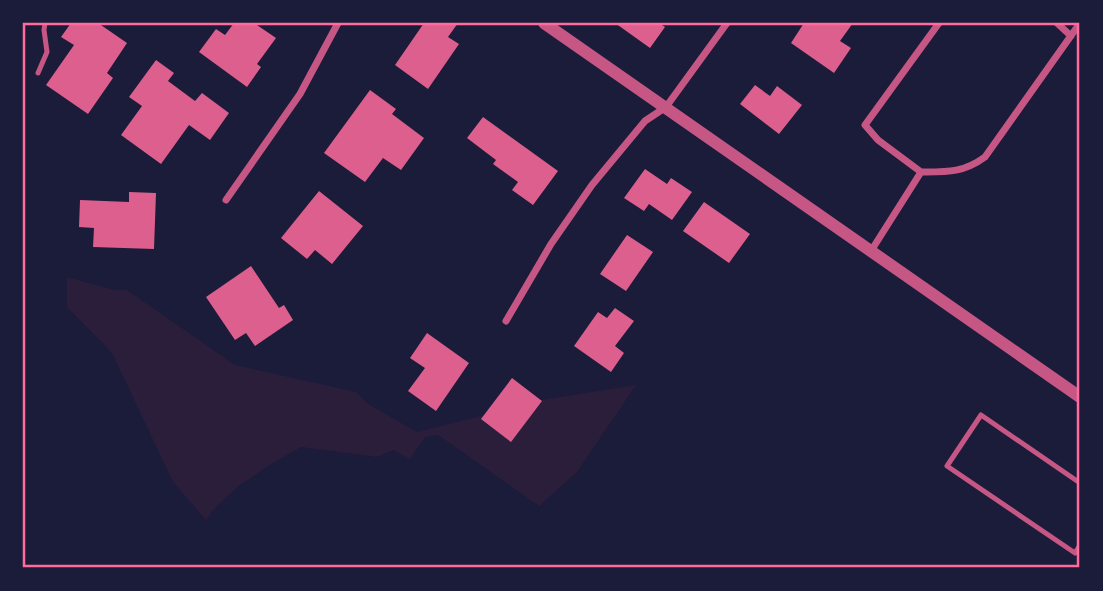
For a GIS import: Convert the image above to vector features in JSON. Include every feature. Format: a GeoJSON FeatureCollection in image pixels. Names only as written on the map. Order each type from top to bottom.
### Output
{"type":"FeatureCollection","features":[{"type":"Feature","properties":{"kind":"street"},"geometry":{"type":"LineString","coordinates":[[226,200],[300,94],[338,23]]}},
{"type":"Feature","properties":{"kind":"street"},"geometry":{"type":"LineString","coordinates":[[544,23],[1080,397]]}},
{"type":"Feature","properties":{"kind":"street"},"geometry":{"type":"LineString","coordinates":[[506,321],[551,244],[592,185],[645,121],[666,107],[727,23]]}},
{"type":"Feature","properties":{"kind":"street"},"geometry":{"type":"LineString","coordinates":[[939,23],[865,125],[878,140],[921,172],[956,172],[985,157],[1080,23]]}},
{"type":"Feature","properties":{"kind":"street"},"geometry":{"type":"LineString","coordinates":[[1057,23],[1071,36]]}},
{"type":"Feature","properties":{"kind":"street"},"geometry":{"type":"LineString","coordinates":[[871,251],[921,172]]}},
{"type":"Feature","properties":{"kind":"lane"},"geometry":{"type":"LineString","coordinates":[[38,73],[47,52],[45,23]]}},
{"type":"Feature","properties":{"kind":"lane"},"geometry":{"type":"LineString","coordinates":[[1080,483],[981,415],[947,466],[1075,553],[1080,545]]}},
{"type":"Feature","properties":{"kind":"shaded area"},"geometry":{"type":"Polygon","coordinates":[[[67,277],[114,290],[127,290],[235,365],[356,392],[368,404],[417,432],[528,402],[636,385],[577,472],[539,506],[438,435],[425,437],[410,459],[393,450],[377,457],[301,447],[236,488],[206,520],[173,482],[112,353],[67,307],[67,277]]]}},
{"type":"Feature","properties":{"kind":"building"},"geometry":{"type":"Polygon","coordinates":[[[71,23],[98,23],[127,43],[107,73],[113,78],[88,114],[46,85],[74,45],[61,37],[71,23]]]}},
{"type":"Feature","properties":{"kind":"building"},"geometry":{"type":"Polygon","coordinates":[[[234,23],[254,23],[276,38],[257,64],[261,67],[247,87],[199,52],[216,29],[225,35],[234,23]]]}},
{"type":"Feature","properties":{"kind":"building"},"geometry":{"type":"Polygon","coordinates":[[[424,23],[458,23],[448,37],[459,44],[428,89],[395,65],[424,23]]]}},
{"type":"Feature","properties":{"kind":"building"},"geometry":{"type":"Polygon","coordinates":[[[615,23],[659,23],[665,27],[650,48],[615,23]]]}},
{"type":"Feature","properties":{"kind":"building"},"geometry":{"type":"Polygon","coordinates":[[[804,23],[853,23],[840,41],[851,48],[834,73],[791,43],[804,23]]]}},
{"type":"Feature","properties":{"kind":"building"},"geometry":{"type":"Polygon","coordinates":[[[156,60],[174,73],[168,81],[195,101],[202,93],[229,113],[210,140],[189,125],[161,164],[121,135],[142,106],[129,97],[156,60]]]}},
{"type":"Feature","properties":{"kind":"building"},"geometry":{"type":"Polygon","coordinates":[[[755,85],[770,96],[777,86],[802,105],[779,134],[740,104],[755,85]]]}},
{"type":"Feature","properties":{"kind":"building"},"geometry":{"type":"Polygon","coordinates":[[[370,90],[396,109],[392,114],[424,138],[401,170],[383,158],[365,182],[324,153],[370,90]]]}},
{"type":"Feature","properties":{"kind":"building"},"geometry":{"type":"Polygon","coordinates":[[[483,117],[558,171],[533,205],[512,190],[518,182],[493,164],[496,160],[467,138],[483,117]]]}},
{"type":"Feature","properties":{"kind":"building"},"geometry":{"type":"Polygon","coordinates":[[[645,169],[667,184],[671,178],[692,192],[672,220],[649,204],[644,211],[624,198],[645,169]]]}},
{"type":"Feature","properties":{"kind":"building"},"geometry":{"type":"Polygon","coordinates":[[[319,191],[363,226],[332,264],[315,250],[307,259],[281,238],[319,191]]]}},
{"type":"Feature","properties":{"kind":"building"},"geometry":{"type":"Polygon","coordinates":[[[129,192],[156,193],[154,249],[93,247],[94,228],[79,227],[80,200],[129,202],[129,192]]]}},
{"type":"Feature","properties":{"kind":"building"},"geometry":{"type":"Polygon","coordinates":[[[704,202],[750,234],[729,263],[683,231],[704,202]]]}},
{"type":"Feature","properties":{"kind":"building"},"geometry":{"type":"Polygon","coordinates":[[[627,235],[653,252],[626,291],[600,274],[627,235]]]}},
{"type":"Feature","properties":{"kind":"building"},"geometry":{"type":"Polygon","coordinates":[[[251,266],[279,308],[284,305],[293,320],[255,346],[246,333],[235,340],[206,297],[251,266]]]}},
{"type":"Feature","properties":{"kind":"building"},"geometry":{"type":"Polygon","coordinates":[[[615,308],[634,321],[615,346],[624,353],[611,372],[574,346],[598,312],[607,318],[615,308]]]}},
{"type":"Feature","properties":{"kind":"building"},"geometry":{"type":"Polygon","coordinates":[[[427,333],[469,363],[436,411],[408,391],[425,368],[410,358],[427,333]]]}},
{"type":"Feature","properties":{"kind":"building"},"geometry":{"type":"Polygon","coordinates":[[[512,378],[542,401],[511,442],[481,419],[512,378]]]}}]}
